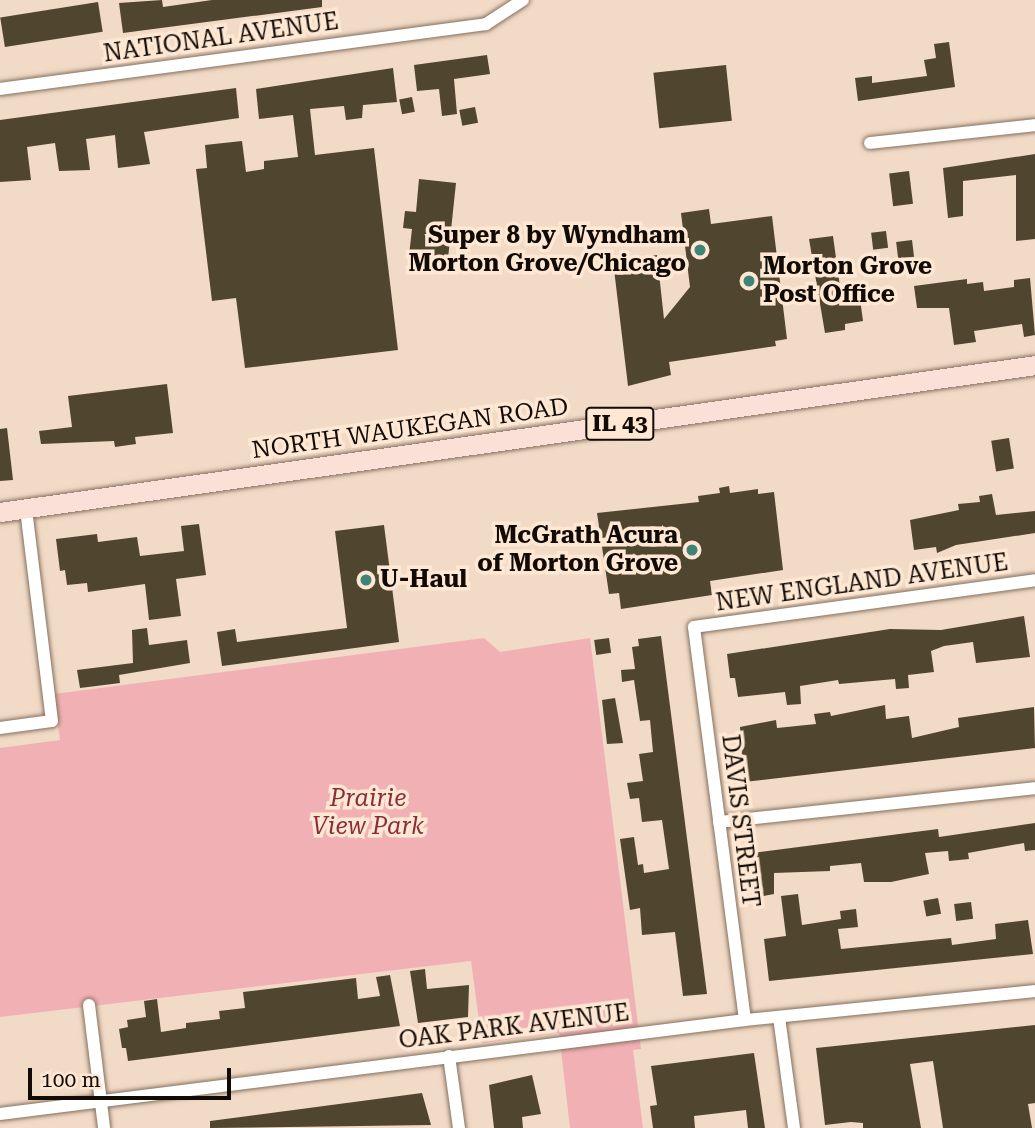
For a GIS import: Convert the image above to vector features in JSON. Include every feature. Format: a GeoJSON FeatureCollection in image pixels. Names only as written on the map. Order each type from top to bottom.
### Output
{"type":"FeatureCollection","features":[{"type":"Feature","properties":{"kind":"main road","name":"NORTH WAUKEGAN ROAD"},"geometry":{"type":"LineString","coordinates":[[0,512],[1035,365]]}},
{"type":"Feature","properties":{"kind":"street","name":"NATIONAL AVENUE"},"geometry":{"type":"LineString","coordinates":[[0,89],[486,24],[523,0]]}},
{"type":"Feature","properties":{"kind":"street"},"geometry":{"type":"LineString","coordinates":[[870,143],[1035,125]]}},
{"type":"Feature","properties":{"kind":"street"},"geometry":{"type":"LineString","coordinates":[[0,728],[52,721],[26,509]]}},
{"type":"Feature","properties":{"kind":"street","name":"NEW ENGLAND AVENUE"},"geometry":{"type":"LineString","coordinates":[[694,627],[1035,580]]}},
{"type":"Feature","properties":{"kind":"street","name":"DAVIS STREET"},"geometry":{"type":"LineString","coordinates":[[694,627],[745,1020]]}},
{"type":"Feature","properties":{"kind":"street"},"geometry":{"type":"LineString","coordinates":[[719,822],[1035,788]]}},
{"type":"Feature","properties":{"kind":"street","name":"OAK PARK AVENUE"},"geometry":{"type":"LineString","coordinates":[[0,1114],[745,1020],[1035,991]]}},
{"type":"Feature","properties":{"kind":"street"},"geometry":{"type":"LineString","coordinates":[[89,1005],[104,1128]]}},
{"type":"Feature","properties":{"kind":"street"},"geometry":{"type":"LineString","coordinates":[[779,1017],[794,1128]]}},
{"type":"Feature","properties":{"kind":"street"},"geometry":{"type":"LineString","coordinates":[[449,1056],[459,1128]]}},
{"type":"Feature","properties":{"kind":"green space","name":"Prairie View Park"},"geometry":{"type":"Polygon","coordinates":[[[484,638],[500,652],[590,638],[641,1049],[633,1050],[643,1128],[570,1128],[559,1033],[482,1043],[471,961],[0,1017],[0,748],[60,740],[54,694],[484,638]]]}},
{"type":"Feature","properties":{"kind":"building"},"geometry":{"type":"Polygon","coordinates":[[[162,0],[163,7],[212,0],[322,0],[322,7],[123,33],[119,3],[162,0]]]}},
{"type":"Feature","properties":{"kind":"building"},"geometry":{"type":"Polygon","coordinates":[[[98,2],[103,32],[5,47],[0,17],[98,2]]]}},
{"type":"Feature","properties":{"kind":"building"},"geometry":{"type":"Polygon","coordinates":[[[949,42],[955,87],[858,101],[855,78],[872,76],[872,83],[927,76],[924,60],[936,58],[934,44],[949,42]]]}},
{"type":"Feature","properties":{"kind":"building"},"geometry":{"type":"Polygon","coordinates":[[[487,55],[490,74],[454,79],[457,114],[442,116],[439,89],[417,91],[414,65],[487,55]]]}},
{"type":"Feature","properties":{"kind":"building"},"geometry":{"type":"Polygon","coordinates":[[[726,65],[732,121],[659,128],[653,73],[726,65]]]}},
{"type":"Feature","properties":{"kind":"building"},"geometry":{"type":"Polygon","coordinates":[[[393,68],[397,102],[363,105],[362,118],[346,120],[344,106],[310,109],[315,155],[374,148],[398,350],[245,368],[236,298],[212,301],[196,169],[207,168],[205,145],[242,141],[246,172],[264,169],[264,161],[298,157],[293,115],[259,119],[256,89],[393,68]]]}},
{"type":"Feature","properties":{"kind":"building"},"geometry":{"type":"Polygon","coordinates":[[[236,88],[239,118],[144,132],[150,164],[118,168],[115,135],[86,139],[90,170],[59,171],[55,143],[27,147],[31,180],[0,182],[0,120],[236,88]]]}},
{"type":"Feature","properties":{"kind":"building"},"geometry":{"type":"Polygon","coordinates":[[[412,97],[415,112],[402,114],[399,99],[412,97]]]}},
{"type":"Feature","properties":{"kind":"building"},"geometry":{"type":"Polygon","coordinates":[[[475,107],[478,123],[462,126],[459,110],[475,107]]]}},
{"type":"Feature","properties":{"kind":"building"},"geometry":{"type":"Polygon","coordinates":[[[1035,154],[1035,239],[1016,241],[1016,175],[963,181],[963,216],[948,218],[943,168],[1035,154]]]}},
{"type":"Feature","properties":{"kind":"building"},"geometry":{"type":"Polygon","coordinates":[[[909,171],[913,204],[893,206],[889,173],[909,171]]]}},
{"type":"Feature","properties":{"kind":"building"},"geometry":{"type":"Polygon","coordinates":[[[419,179],[456,183],[447,268],[408,264],[412,229],[403,228],[405,211],[416,212],[419,179]]]}},
{"type":"Feature","properties":{"kind":"building"},"geometry":{"type":"Polygon","coordinates":[[[709,209],[711,224],[772,216],[787,339],[775,341],[776,346],[669,362],[671,375],[628,386],[613,261],[657,255],[664,319],[690,287],[681,213],[709,209]]]}},
{"type":"Feature","properties":{"kind":"building"},"geometry":{"type":"Polygon","coordinates":[[[886,231],[888,248],[873,250],[871,233],[886,231]]]}},
{"type":"Feature","properties":{"kind":"building"},"geometry":{"type":"Polygon","coordinates":[[[833,236],[840,287],[858,284],[863,321],[845,324],[845,330],[825,333],[809,239],[833,236]]]}},
{"type":"Feature","properties":{"kind":"building"},"geometry":{"type":"Polygon","coordinates":[[[912,240],[914,257],[898,259],[896,242],[912,240]]]}},
{"type":"Feature","properties":{"kind":"building"},"geometry":{"type":"Polygon","coordinates":[[[1030,278],[1035,335],[1024,337],[1022,324],[974,331],[976,342],[954,345],[949,308],[917,308],[914,286],[967,279],[967,284],[983,282],[984,291],[1014,287],[1014,280],[1030,278]]]}},
{"type":"Feature","properties":{"kind":"building"},"geometry":{"type":"Polygon","coordinates":[[[167,384],[173,433],[135,437],[136,444],[115,447],[114,441],[41,444],[39,431],[72,427],[68,396],[167,384]]]}},
{"type":"Feature","properties":{"kind":"building"},"geometry":{"type":"Polygon","coordinates":[[[7,428],[13,480],[0,481],[0,429],[7,428]]]}},
{"type":"Feature","properties":{"kind":"building"},"geometry":{"type":"Polygon","coordinates":[[[1009,438],[1014,469],[996,471],[991,441],[1009,438]]]}},
{"type":"Feature","properties":{"kind":"building","name":"McGrath Acura of Morton Grove"},"geometry":{"type":"Polygon","coordinates":[[[729,486],[730,493],[758,489],[758,494],[774,492],[783,570],[710,581],[712,595],[621,609],[619,593],[609,594],[597,513],[699,502],[698,496],[720,493],[719,488],[729,486]]]}},
{"type":"Feature","properties":{"kind":"building"},"geometry":{"type":"Polygon","coordinates":[[[992,494],[996,515],[1035,511],[1035,533],[956,545],[937,553],[936,547],[914,550],[910,520],[959,510],[958,504],[980,502],[979,496],[992,494]]]}},
{"type":"Feature","properties":{"kind":"building"},"geometry":{"type":"Polygon","coordinates":[[[199,524],[206,575],[176,579],[181,616],[149,620],[145,584],[88,592],[87,583],[67,585],[65,570],[60,571],[56,539],[97,534],[98,542],[137,537],[140,556],[184,551],[181,526],[199,524]]]}},
{"type":"Feature","properties":{"kind":"building","name":"U-Haul"},"geometry":{"type":"Polygon","coordinates":[[[384,525],[399,642],[222,666],[217,632],[235,629],[237,642],[347,628],[335,531],[384,525]]]}},
{"type":"Feature","properties":{"kind":"building"},"geometry":{"type":"Polygon","coordinates":[[[1024,616],[1030,657],[976,663],[973,642],[944,646],[931,651],[934,672],[908,675],[909,688],[896,689],[895,679],[839,684],[838,680],[800,686],[801,704],[787,705],[785,692],[738,697],[735,678],[730,678],[727,654],[890,629],[941,630],[1024,616]]]}},
{"type":"Feature","properties":{"kind":"building"},"geometry":{"type":"Polygon","coordinates":[[[147,628],[149,645],[187,640],[190,663],[119,675],[120,683],[80,688],[77,670],[133,663],[132,630],[147,628]]]}},
{"type":"Feature","properties":{"kind":"building"},"geometry":{"type":"Polygon","coordinates":[[[661,636],[707,994],[683,996],[675,932],[642,935],[640,908],[630,910],[620,839],[634,837],[638,865],[643,864],[644,873],[669,869],[662,820],[642,822],[639,798],[630,799],[627,783],[643,781],[639,754],[653,752],[650,720],[640,721],[634,680],[622,682],[621,670],[635,669],[632,647],[639,646],[638,639],[661,636]]]}},
{"type":"Feature","properties":{"kind":"building"},"geometry":{"type":"Polygon","coordinates":[[[609,638],[611,653],[596,655],[594,640],[609,638]]]}},
{"type":"Feature","properties":{"kind":"building"},"geometry":{"type":"Polygon","coordinates":[[[615,698],[623,743],[607,744],[602,700],[615,698]]]}},
{"type":"Feature","properties":{"kind":"building"},"geometry":{"type":"Polygon","coordinates":[[[885,705],[886,719],[909,716],[912,738],[959,727],[958,718],[1034,707],[1035,748],[744,782],[740,727],[776,720],[777,728],[816,724],[814,714],[830,712],[831,716],[885,705]]]}},
{"type":"Feature","properties":{"kind":"building"},"geometry":{"type":"Polygon","coordinates":[[[1035,823],[1035,850],[1025,851],[1024,843],[968,853],[969,859],[949,861],[948,851],[925,853],[929,874],[891,882],[864,882],[861,863],[830,866],[830,871],[774,873],[774,894],[758,897],[752,853],[938,829],[939,837],[1035,823]]]}},
{"type":"Feature","properties":{"kind":"building"},"geometry":{"type":"Polygon","coordinates":[[[798,894],[802,925],[841,919],[840,911],[856,909],[858,927],[838,929],[841,949],[951,938],[952,945],[996,939],[995,924],[1028,920],[1033,954],[769,981],[764,939],[786,936],[781,896],[798,894]]]}},
{"type":"Feature","properties":{"kind":"building"},"geometry":{"type":"Polygon","coordinates":[[[938,898],[941,914],[926,917],[923,901],[938,898]]]}},
{"type":"Feature","properties":{"kind":"building"},"geometry":{"type":"Polygon","coordinates":[[[971,902],[973,919],[956,921],[954,904],[971,902]]]}},
{"type":"Feature","properties":{"kind":"building"},"geometry":{"type":"Polygon","coordinates":[[[425,969],[427,989],[469,985],[468,1017],[418,1023],[410,971],[425,969]]]}},
{"type":"Feature","properties":{"kind":"building"},"geometry":{"type":"Polygon","coordinates":[[[390,975],[400,1026],[128,1061],[126,1048],[122,1048],[119,1029],[128,1027],[127,1020],[146,1017],[144,1001],[157,999],[161,1032],[186,1028],[186,1023],[220,1019],[219,1011],[245,1008],[243,992],[356,978],[358,999],[380,996],[376,977],[390,975]]]}},
{"type":"Feature","properties":{"kind":"building"},"geometry":{"type":"Polygon","coordinates":[[[1035,1025],[1035,1103],[1028,1104],[1032,1128],[943,1128],[933,1061],[910,1064],[921,1128],[863,1128],[863,1123],[851,1122],[825,1125],[816,1048],[1035,1025]]]}},
{"type":"Feature","properties":{"kind":"building"},"geometry":{"type":"Polygon","coordinates":[[[754,1053],[765,1128],[748,1128],[746,1110],[694,1116],[695,1128],[653,1128],[650,1106],[657,1105],[651,1066],[754,1053]]]}},
{"type":"Feature","properties":{"kind":"building"},"geometry":{"type":"Polygon","coordinates":[[[532,1075],[541,1114],[522,1117],[523,1128],[494,1128],[489,1085],[532,1075]]]}},
{"type":"Feature","properties":{"kind":"building"},"geometry":{"type":"Polygon","coordinates":[[[422,1093],[431,1125],[210,1128],[210,1121],[422,1093]]]}},
{"type":"Feature","properties":{"kind":"place","name":"Super 8 by Wyndham Morton Grove/Chicago"},"geometry":{"type":"Point","coordinates":[700,250]}},
{"type":"Feature","properties":{"kind":"place","name":"Morton Grove Post Office"},"geometry":{"type":"Point","coordinates":[749,281]}},
{"type":"Feature","properties":{"kind":"place","name":"McGrath Acura of Morton Grove"},"geometry":{"type":"Point","coordinates":[692,550]}},
{"type":"Feature","properties":{"kind":"place","name":"U-Haul"},"geometry":{"type":"Point","coordinates":[366,580]}}]}
